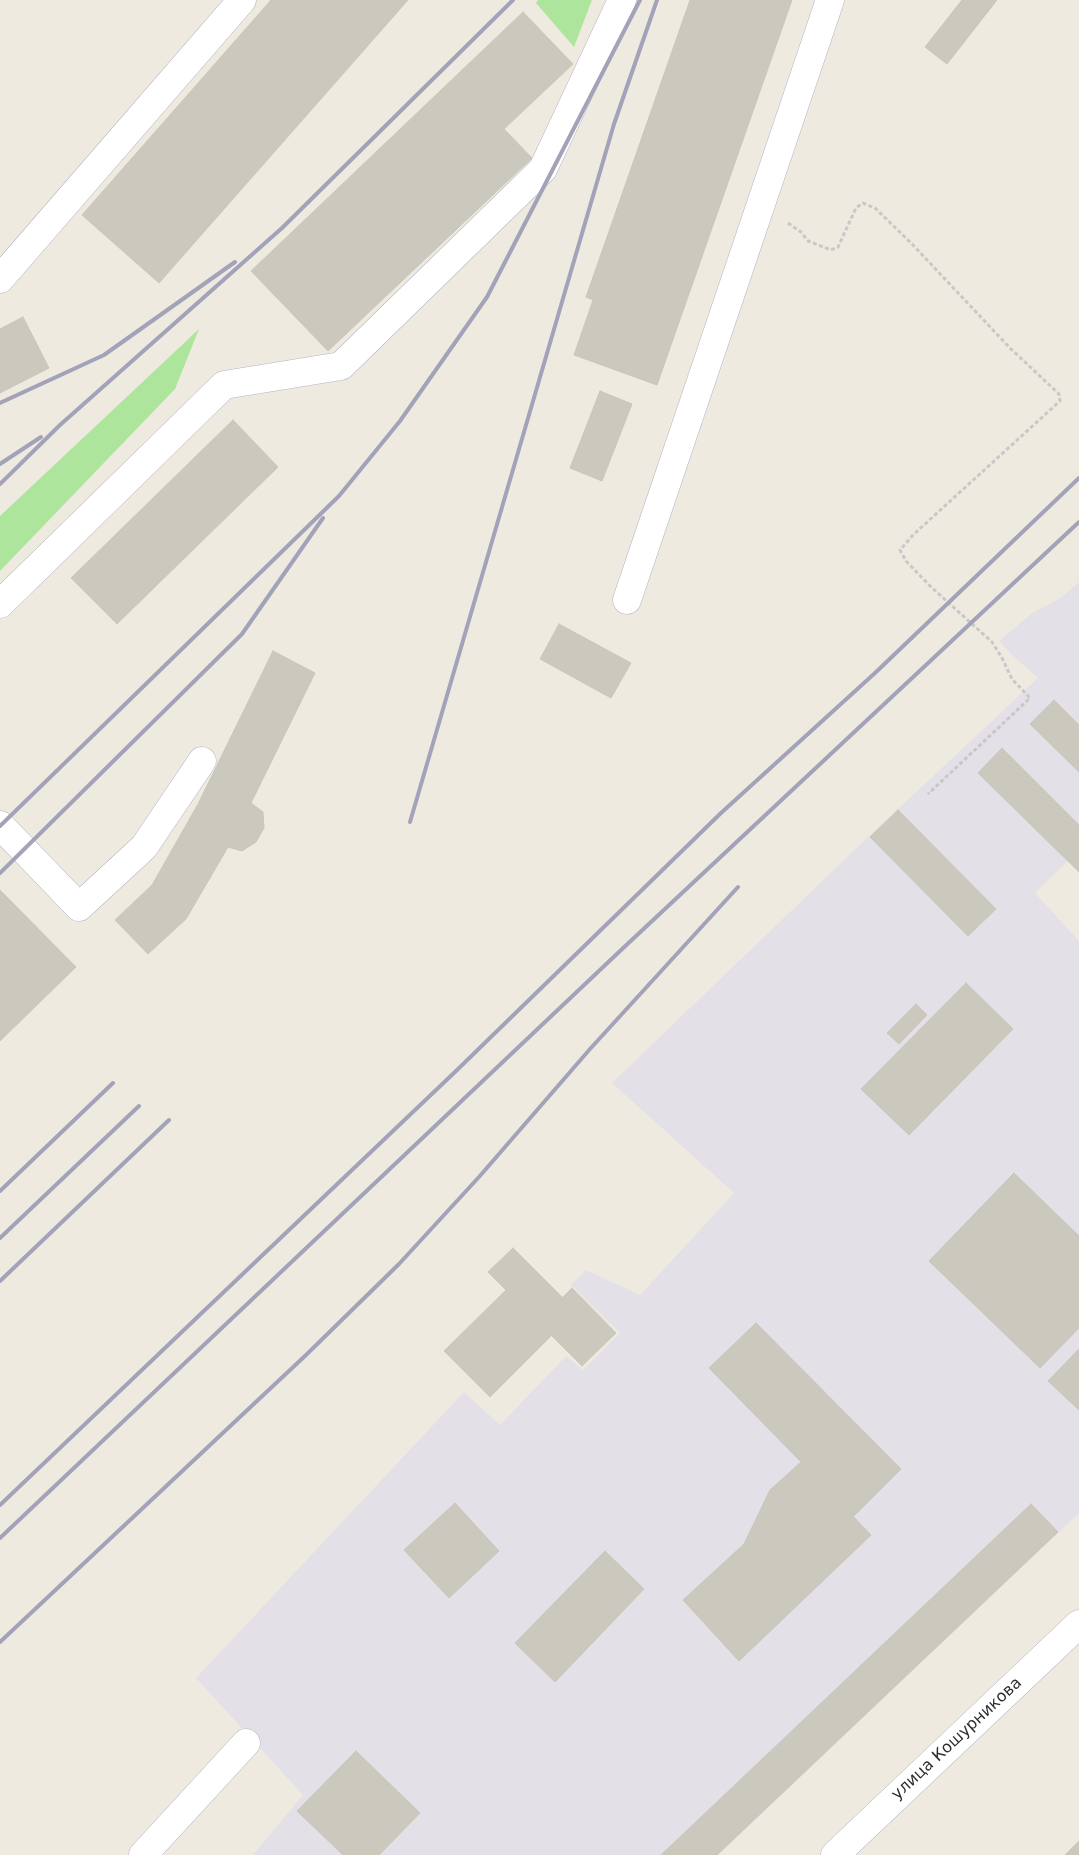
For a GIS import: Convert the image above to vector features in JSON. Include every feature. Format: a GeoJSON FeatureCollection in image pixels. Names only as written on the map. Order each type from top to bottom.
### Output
{"type":"FeatureCollection","features":[{"type":"Feature","properties":{"kind":"street"},"geometry":{"type":"LineString","coordinates":[[0,279],[242,0]]}},
{"type":"Feature","properties":{"kind":"street"},"geometry":{"type":"LineString","coordinates":[[0,604],[224,385],[341,366],[543,169],[622,0]]}},
{"type":"Feature","properties":{"kind":"street"},"geometry":{"type":"LineString","coordinates":[[627,600],[830,0]]}},
{"type":"Feature","properties":{"kind":"street"},"geometry":{"type":"LineString","coordinates":[[0,825],[79,907],[144,847],[202,761]]}},
{"type":"Feature","properties":{"kind":"street","name":"улица Кошурникова"},"geometry":{"type":"LineString","coordinates":[[835,1855],[1079,1624]]}},
{"type":"Feature","properties":{"kind":"street"},"geometry":{"type":"LineString","coordinates":[[143,1855],[246,1743]]}},
{"type":"Feature","properties":{"kind":"path"},"geometry":{"type":"LineString","coordinates":[[760,206],[801,232],[808,241],[831,250],[838,246],[856,208],[862,203],[875,208],[911,243],[1010,348],[1060,394],[1060,401],[914,534],[900,550],[906,561],[930,586],[992,642],[1012,679],[1030,698],[928,794]]}},
{"type":"Feature","properties":{"kind":"shaded area"},"geometry":{"type":"Polygon","coordinates":[[[1079,582],[1079,850],[1035,893],[1079,941],[1079,1513],[718,1855],[253,1855],[303,1795],[196,1678],[464,1392],[500,1425],[566,1356],[583,1370],[620,1333],[571,1285],[586,1270],[640,1295],[734,1193],[612,1083],[868,837],[1038,678],[999,641],[1031,614],[1062,597],[1079,582]]]}},
{"type":"Feature","properties":{"kind":"green space"},"geometry":{"type":"Polygon","coordinates":[[[538,0],[592,0],[574,47],[536,3],[538,0]]]}},
{"type":"Feature","properties":{"kind":"green space"},"geometry":{"type":"Polygon","coordinates":[[[199,329],[175,389],[0,571],[0,516],[199,329]]]}},
{"type":"Feature","properties":{"kind":"building"},"geometry":{"type":"Polygon","coordinates":[[[271,0],[408,0],[159,283],[82,215],[271,0]]]}},
{"type":"Feature","properties":{"kind":"building"},"geometry":{"type":"Polygon","coordinates":[[[690,0],[792,0],[657,385],[574,355],[593,300],[586,297],[690,0]]]}},
{"type":"Feature","properties":{"kind":"building"},"geometry":{"type":"Polygon","coordinates":[[[962,0],[997,0],[947,64],[925,47],[962,0]]]}},
{"type":"Feature","properties":{"kind":"building"},"geometry":{"type":"Polygon","coordinates":[[[523,12],[573,64],[504,129],[532,158],[328,351],[251,271],[523,12]]]}},
{"type":"Feature","properties":{"kind":"building"},"geometry":{"type":"Polygon","coordinates":[[[23,317],[49,368],[0,393],[0,329],[23,317]]]}},
{"type":"Feature","properties":{"kind":"building"},"geometry":{"type":"Polygon","coordinates":[[[600,391],[632,404],[602,481],[570,468],[600,391]]]}},
{"type":"Feature","properties":{"kind":"building"},"geometry":{"type":"Polygon","coordinates":[[[233,420],[278,467],[117,624],[71,578],[233,420]]]}},
{"type":"Feature","properties":{"kind":"building"},"geometry":{"type":"Polygon","coordinates":[[[559,624],[631,663],[611,698],[540,659],[559,624]]]}},
{"type":"Feature","properties":{"kind":"building"},"geometry":{"type":"Polygon","coordinates":[[[273,651],[315,673],[251,803],[263,812],[264,828],[256,842],[242,851],[228,847],[186,919],[148,954],[115,920],[152,885],[198,804],[273,651]]]}},
{"type":"Feature","properties":{"kind":"building"},"geometry":{"type":"Polygon","coordinates":[[[1054,700],[1079,725],[1079,772],[1030,724],[1054,700]]]}},
{"type":"Feature","properties":{"kind":"building"},"geometry":{"type":"Polygon","coordinates":[[[1002,748],[1079,825],[1079,872],[978,773],[1002,748]]]}},
{"type":"Feature","properties":{"kind":"building"},"geometry":{"type":"Polygon","coordinates":[[[898,810],[996,909],[968,936],[870,837],[898,810]]]}},
{"type":"Feature","properties":{"kind":"building"},"geometry":{"type":"Polygon","coordinates":[[[0,890],[76,967],[0,1041],[0,890]]]}},
{"type":"Feature","properties":{"kind":"building"},"geometry":{"type":"Polygon","coordinates":[[[966,983],[1013,1029],[909,1135],[861,1089],[966,983]]]}},
{"type":"Feature","properties":{"kind":"building"},"geometry":{"type":"Polygon","coordinates":[[[916,1004],[927,1015],[899,1044],[887,1033],[916,1004]]]}},
{"type":"Feature","properties":{"kind":"building"},"geometry":{"type":"Polygon","coordinates":[[[1014,1173],[1079,1236],[1079,1328],[1040,1368],[929,1261],[1014,1173]]]}},
{"type":"Feature","properties":{"kind":"building"},"geometry":{"type":"Polygon","coordinates":[[[513,1248],[562,1297],[538,1322],[552,1335],[490,1397],[444,1351],[506,1290],[488,1272],[513,1248]]]}},
{"type":"Feature","properties":{"kind":"building"},"geometry":{"type":"Polygon","coordinates":[[[572,1288],[616,1333],[582,1366],[538,1322],[572,1288]]]}},
{"type":"Feature","properties":{"kind":"building"},"geometry":{"type":"Polygon","coordinates":[[[756,1323],[901,1469],[854,1516],[709,1368],[756,1323]]]}},
{"type":"Feature","properties":{"kind":"building"},"geometry":{"type":"Polygon","coordinates":[[[1079,1349],[1079,1410],[1048,1381],[1079,1349]]]}},
{"type":"Feature","properties":{"kind":"building"},"geometry":{"type":"Polygon","coordinates":[[[801,1462],[871,1535],[739,1661],[683,1600],[744,1544],[770,1490],[801,1462]]]}},
{"type":"Feature","properties":{"kind":"building"},"geometry":{"type":"Polygon","coordinates":[[[455,1503],[499,1551],[449,1598],[404,1550],[455,1503]]]}},
{"type":"Feature","properties":{"kind":"building"},"geometry":{"type":"Polygon","coordinates":[[[1031,1504],[1058,1532],[717,1855],[661,1855],[1031,1504]]]}},
{"type":"Feature","properties":{"kind":"building"},"geometry":{"type":"Polygon","coordinates":[[[605,1551],[644,1589],[555,1682],[515,1643],[605,1551]]]}},
{"type":"Feature","properties":{"kind":"building"},"geometry":{"type":"Polygon","coordinates":[[[356,1751],[420,1813],[379,1855],[343,1855],[297,1811],[356,1751]]]}},
{"type":"Feature","properties":{"kind":"building"},"geometry":{"type":"Polygon","coordinates":[[[1079,1841],[1079,1855],[1065,1855],[1079,1841]]]}},
{"type":"Feature","properties":{"kind":"railway"},"geometry":{"type":"LineString","coordinates":[[0,484],[60,425],[282,228],[513,0]]}},
{"type":"Feature","properties":{"kind":"railway"},"geometry":{"type":"LineString","coordinates":[[0,826],[339,496],[400,421],[487,297],[640,0]]}},
{"type":"Feature","properties":{"kind":"railway"},"geometry":{"type":"LineString","coordinates":[[410,822],[614,124],[657,0]]}},
{"type":"Feature","properties":{"kind":"railway"},"geometry":{"type":"LineString","coordinates":[[0,403],[104,355],[235,262]]}},
{"type":"Feature","properties":{"kind":"railway"},"geometry":{"type":"LineString","coordinates":[[0,464],[41,437]]}},
{"type":"Feature","properties":{"kind":"railway"},"geometry":{"type":"LineString","coordinates":[[0,1505],[456,1071],[721,813],[875,673],[1079,478]]}},
{"type":"Feature","properties":{"kind":"railway"},"geometry":{"type":"LineString","coordinates":[[0,873],[242,634],[323,518]]}},
{"type":"Feature","properties":{"kind":"railway"},"geometry":{"type":"LineString","coordinates":[[0,1538],[620,951],[1079,522]]}},
{"type":"Feature","properties":{"kind":"railway"},"geometry":{"type":"LineString","coordinates":[[0,1642],[306,1355],[399,1264],[479,1177],[590,1049],[738,887]]}},
{"type":"Feature","properties":{"kind":"railway"},"geometry":{"type":"LineString","coordinates":[[0,1191],[113,1083]]}},
{"type":"Feature","properties":{"kind":"railway"},"geometry":{"type":"LineString","coordinates":[[0,1238],[139,1106]]}},
{"type":"Feature","properties":{"kind":"railway"},"geometry":{"type":"LineString","coordinates":[[0,1281],[169,1120]]}}]}
